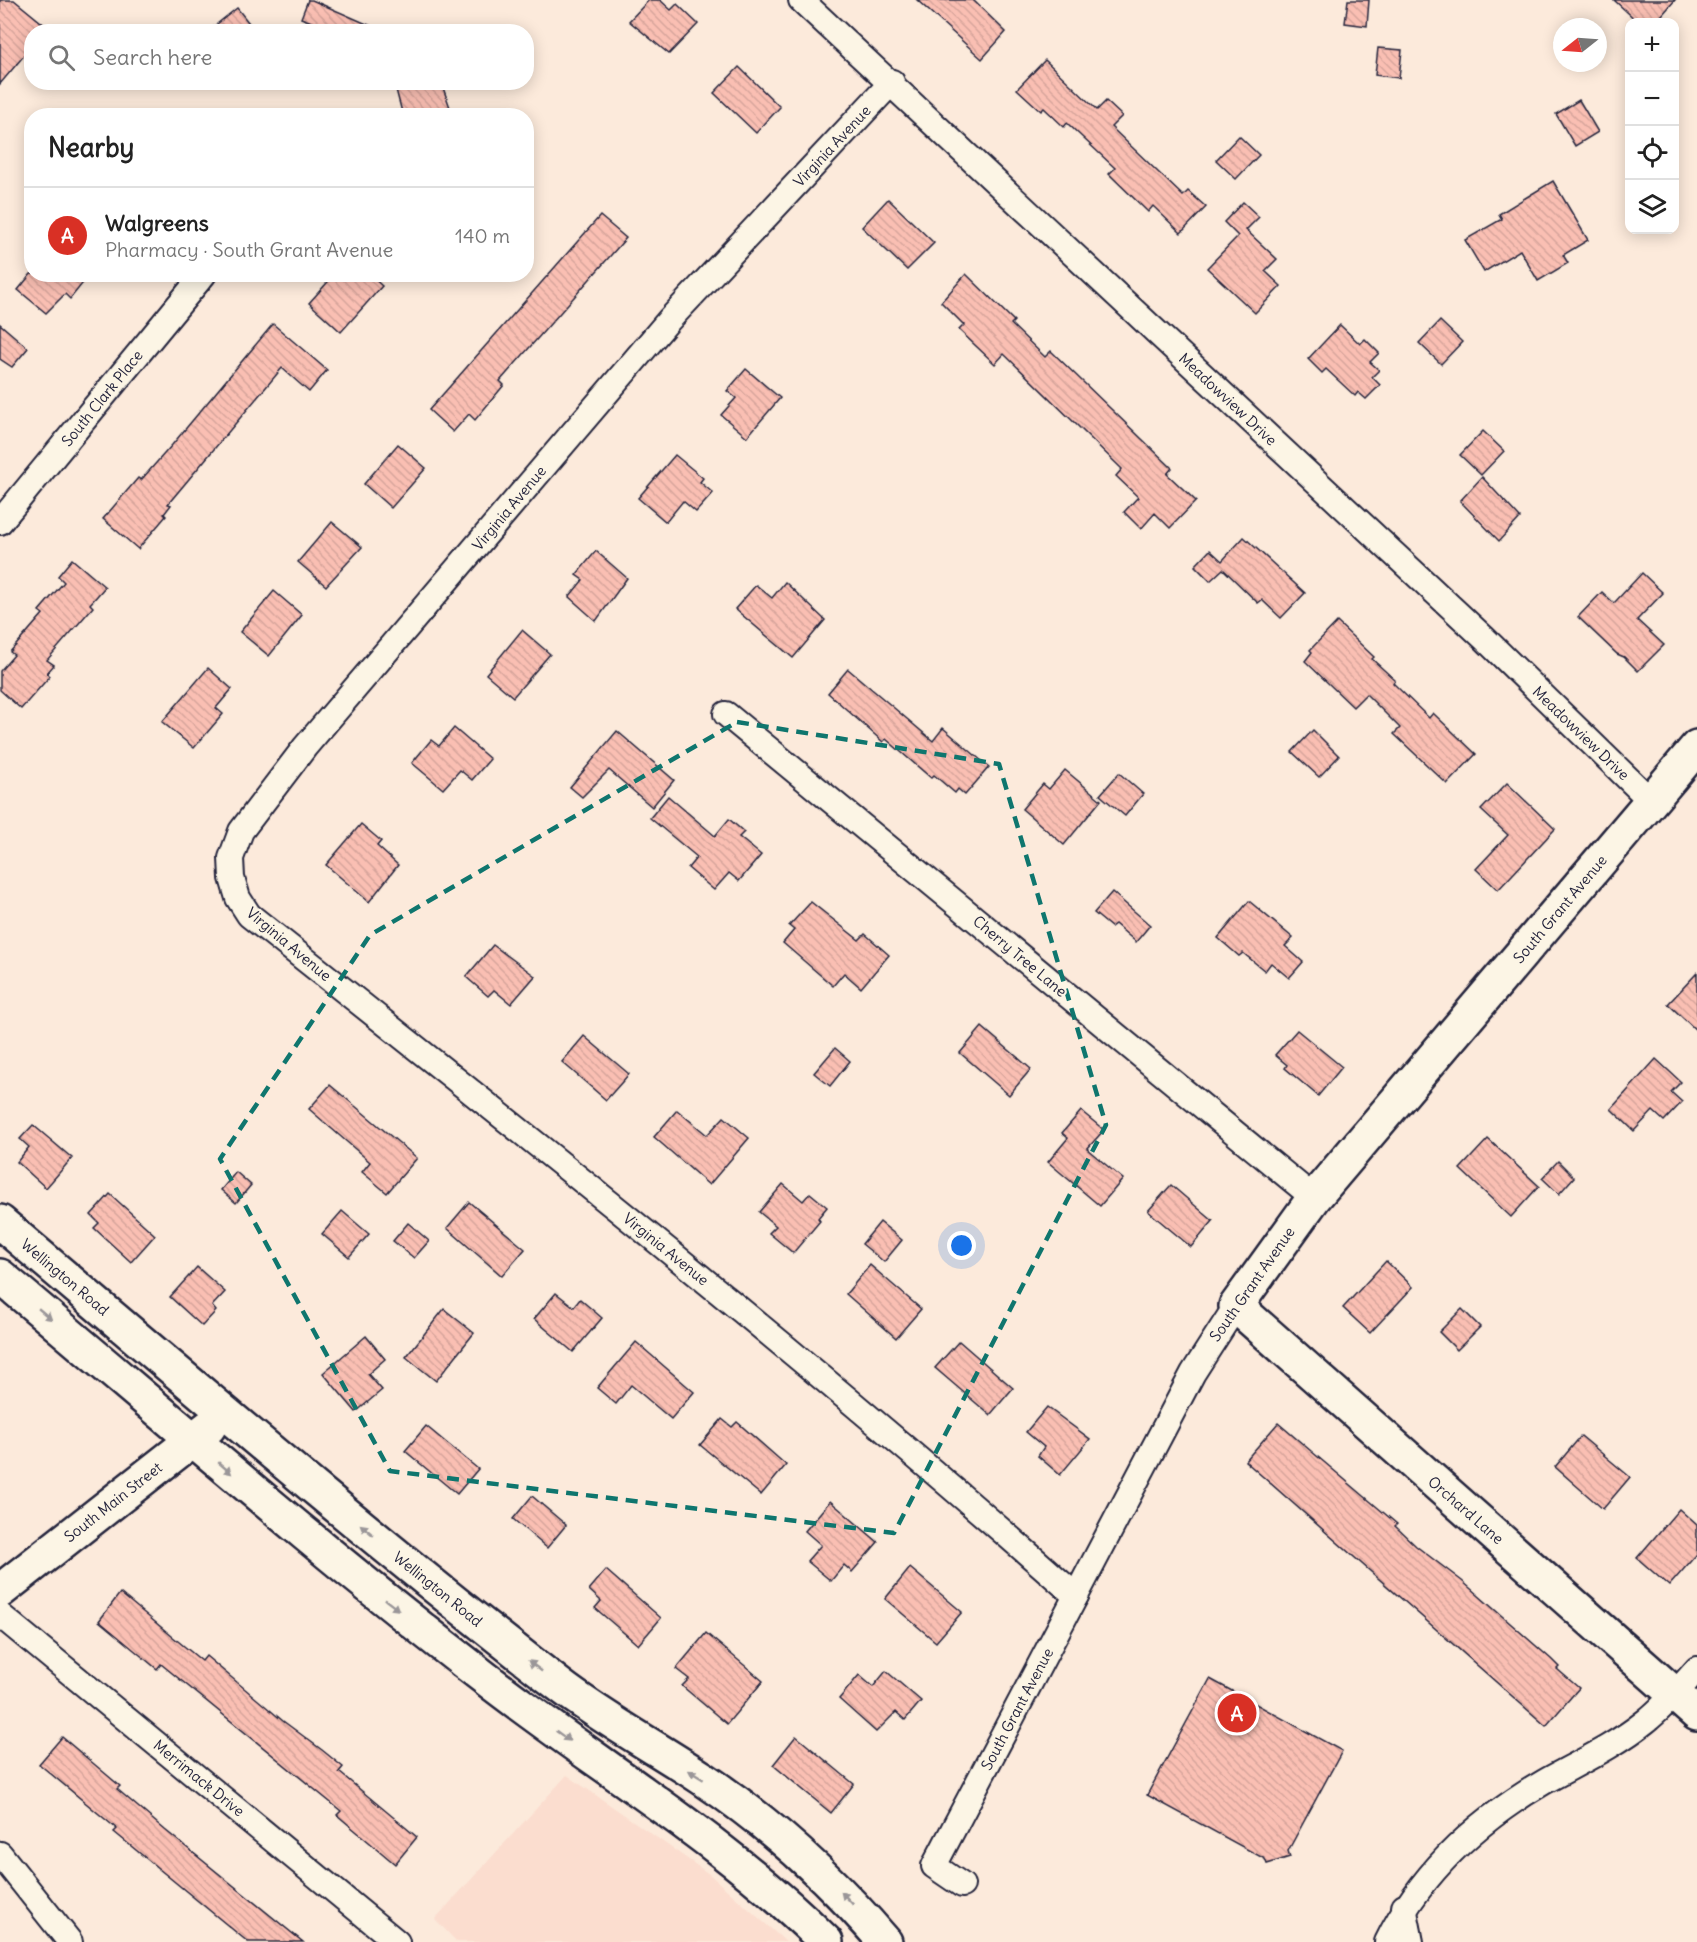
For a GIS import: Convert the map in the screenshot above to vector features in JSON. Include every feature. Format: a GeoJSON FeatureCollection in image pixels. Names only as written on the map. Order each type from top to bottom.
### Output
{"type":"FeatureCollection","features":[{"type":"Feature","properties":{"kind":"main road","name":"South Grant Avenue"},"geometry":{"type":"LineString","coordinates":[[1236,1306],[1314,1198],[1697,747]]}},
{"type":"Feature","properties":{"kind":"main road","name":"Wellington Road"},"geometry":{"type":"LineString","coordinates":[[0,1222],[226,1414],[467,1613],[561,1687],[754,1815],[810,1861],[845,1896],[885,1942]]}},
{"type":"Feature","properties":{"kind":"main road"},"geometry":{"type":"LineString","coordinates":[[0,1276],[272,1508],[486,1680],[749,1871],[826,1942]]}},
{"type":"Feature","properties":{"kind":"main road","name":"Orchard Lane"},"geometry":{"type":"LineString","coordinates":[[1236,1306],[1686,1704]]}},
{"type":"Feature","properties":{"kind":"main road","name":"South Main Street"},"geometry":{"type":"LineString","coordinates":[[0,1591],[226,1414]]}},
{"type":"Feature","properties":{"kind":"street","name":"Meadowview Drive"},"geometry":{"type":"LineString","coordinates":[[801,0],[892,82],[1484,638],[1651,801]]}},
{"type":"Feature","properties":{"kind":"street","name":"Virginia Avenue"},"geometry":{"type":"LineString","coordinates":[[892,82],[669,320],[305,747],[241,831],[231,858],[232,878],[238,898],[249,915],[555,1157],[735,1306],[1076,1596]]}},
{"type":"Feature","properties":{"kind":"street","name":"South Clark Place"},"geometry":{"type":"LineString","coordinates":[[0,522],[197,282]]}},
{"type":"Feature","properties":{"kind":"street","name":"Cherry Tree Lane"},"geometry":{"type":"LineString","coordinates":[[726,714],[1314,1198]]}},
{"type":"Feature","properties":{"kind":"street","name":"South Grant Avenue"},"geometry":{"type":"LineString","coordinates":[[962,1885],[934,1866],[1193,1373],[1236,1306]]}},
{"type":"Feature","properties":{"kind":"street","name":"Merrimack Drive"},"geometry":{"type":"LineString","coordinates":[[0,1615],[397,1942]]}},
{"type":"Feature","properties":{"kind":"street"},"geometry":{"type":"LineString","coordinates":[[1387,1942],[1404,1907],[1444,1859],[1487,1821],[1545,1782],[1614,1743],[1646,1721],[1686,1704],[1697,1669]]}},
{"type":"Feature","properties":{"kind":"street"},"geometry":{"type":"LineString","coordinates":[[0,1854],[70,1942]]}},
{"type":"Feature","properties":{"kind":"street"},"geometry":{"type":"LineString","coordinates":[[1404,1907],[1410,1942]]}},
{"type":"Feature","properties":{"kind":"highlighted area"},"geometry":{"type":"Polygon","coordinates":[[[737,722],[999,764],[1106,1125],[894,1533],[390,1471],[220,1159],[370,935],[737,722]]]}},
{"type":"Feature","properties":{"kind":"shaded area"},"geometry":{"type":"Polygon","coordinates":[[[567,1775],[709,1874],[786,1942],[457,1942],[435,1919],[567,1775]]]}},
{"type":"Feature","properties":{"kind":"building"},"geometry":{"type":"Polygon","coordinates":[[[0,0],[14,0],[43,24],[24,24],[24,56],[0,84],[0,0]]]}},
{"type":"Feature","properties":{"kind":"building"},"geometry":{"type":"Polygon","coordinates":[[[308,0],[312,0],[367,24],[314,24],[301,18],[308,0]]]}},
{"type":"Feature","properties":{"kind":"building"},"geometry":{"type":"Polygon","coordinates":[[[649,0],[660,0],[671,10],[677,4],[698,24],[669,54],[629,21],[649,0]]]}},
{"type":"Feature","properties":{"kind":"building"},"geometry":{"type":"Polygon","coordinates":[[[917,0],[973,0],[1006,32],[982,59],[917,0]]]}},
{"type":"Feature","properties":{"kind":"building"},"geometry":{"type":"Polygon","coordinates":[[[1348,0],[1369,0],[1367,26],[1345,23],[1348,0]]]}},
{"type":"Feature","properties":{"kind":"building"},"geometry":{"type":"Polygon","coordinates":[[[1614,0],[1675,0],[1659,18],[1634,18],[1614,0]]]}},
{"type":"Feature","properties":{"kind":"building"},"geometry":{"type":"Polygon","coordinates":[[[237,8],[250,24],[217,24],[237,8]]]}},
{"type":"Feature","properties":{"kind":"building"},"geometry":{"type":"Polygon","coordinates":[[[1378,48],[1402,50],[1399,78],[1375,75],[1378,48]]]}},
{"type":"Feature","properties":{"kind":"building"},"geometry":{"type":"Polygon","coordinates":[[[1045,60],[1097,110],[1106,101],[1122,116],[1111,127],[1183,196],[1188,191],[1206,207],[1181,233],[1153,206],[1148,212],[1109,174],[1115,168],[1067,123],[1064,127],[1044,108],[1041,111],[1017,89],[1045,60]]]}},
{"type":"Feature","properties":{"kind":"building"},"geometry":{"type":"Polygon","coordinates":[[[739,67],[780,107],[756,133],[714,93],[739,67]]]}},
{"type":"Feature","properties":{"kind":"building"},"geometry":{"type":"Polygon","coordinates":[[[396,90],[444,90],[450,108],[401,108],[396,90]]]}},
{"type":"Feature","properties":{"kind":"building"},"geometry":{"type":"Polygon","coordinates":[[[1579,100],[1598,132],[1575,146],[1556,114],[1579,100]]]}},
{"type":"Feature","properties":{"kind":"building"},"geometry":{"type":"Polygon","coordinates":[[[1239,136],[1259,155],[1236,179],[1216,160],[1239,136]]]}},
{"type":"Feature","properties":{"kind":"building"},"geometry":{"type":"Polygon","coordinates":[[[1553,181],[1588,240],[1563,255],[1568,263],[1538,281],[1520,250],[1484,272],[1465,240],[1502,219],[1499,214],[1553,181]]]}},
{"type":"Feature","properties":{"kind":"building"},"geometry":{"type":"Polygon","coordinates":[[[888,199],[934,243],[907,270],[862,227],[888,199]]]}},
{"type":"Feature","properties":{"kind":"building"},"geometry":{"type":"Polygon","coordinates":[[[1243,202],[1259,217],[1246,230],[1277,259],[1265,271],[1281,286],[1255,313],[1207,268],[1238,236],[1224,222],[1243,202]]]}},
{"type":"Feature","properties":{"kind":"building"},"geometry":{"type":"Polygon","coordinates":[[[600,216],[626,238],[500,381],[504,385],[475,420],[469,414],[453,432],[429,410],[600,216]]]}},
{"type":"Feature","properties":{"kind":"building"},"geometry":{"type":"Polygon","coordinates":[[[966,274],[1014,321],[1011,324],[1045,357],[1051,351],[1172,468],[1167,474],[1196,501],[1170,528],[1155,513],[1141,529],[1124,512],[1138,497],[1116,476],[1122,469],[1004,354],[995,364],[959,330],[964,325],[941,302],[966,274]]]}},
{"type":"Feature","properties":{"kind":"building"},"geometry":{"type":"Polygon","coordinates":[[[24,282],[84,282],[70,299],[65,294],[46,313],[18,290],[24,282]]]}},
{"type":"Feature","properties":{"kind":"building"},"geometry":{"type":"Polygon","coordinates":[[[328,282],[378,282],[382,286],[341,332],[309,303],[328,282]]]}},
{"type":"Feature","properties":{"kind":"building"},"geometry":{"type":"Polygon","coordinates":[[[1440,321],[1462,342],[1441,364],[1419,343],[1440,321]]]}},
{"type":"Feature","properties":{"kind":"building"},"geometry":{"type":"Polygon","coordinates":[[[0,324],[28,348],[12,367],[0,359],[0,324]]]}},
{"type":"Feature","properties":{"kind":"building"},"geometry":{"type":"Polygon","coordinates":[[[273,324],[327,370],[309,392],[282,368],[168,504],[171,505],[164,514],[166,516],[138,549],[103,519],[138,478],[141,480],[172,445],[273,324]]]}},
{"type":"Feature","properties":{"kind":"building"},"geometry":{"type":"Polygon","coordinates":[[[1340,325],[1360,344],[1365,339],[1379,353],[1370,362],[1379,370],[1372,377],[1380,385],[1366,399],[1358,392],[1355,396],[1326,369],[1322,373],[1308,359],[1340,325]]]}},
{"type":"Feature","properties":{"kind":"building"},"geometry":{"type":"Polygon","coordinates":[[[746,369],[780,398],[747,437],[721,415],[736,398],[727,391],[746,369]]]}},
{"type":"Feature","properties":{"kind":"building"},"geometry":{"type":"Polygon","coordinates":[[[1483,431],[1504,451],[1481,475],[1460,455],[1483,431]]]}},
{"type":"Feature","properties":{"kind":"building"},"geometry":{"type":"Polygon","coordinates":[[[398,444],[426,468],[391,508],[364,484],[398,444]]]}},
{"type":"Feature","properties":{"kind":"building"},"geometry":{"type":"Polygon","coordinates":[[[675,455],[703,478],[700,482],[713,493],[696,512],[683,501],[666,522],[638,498],[675,455]]]}},
{"type":"Feature","properties":{"kind":"building"},"geometry":{"type":"Polygon","coordinates":[[[1482,477],[1520,518],[1499,541],[1460,501],[1482,477]]]}},
{"type":"Feature","properties":{"kind":"building"},"geometry":{"type":"Polygon","coordinates":[[[332,522],[362,547],[326,586],[298,562],[332,522]]]}},
{"type":"Feature","properties":{"kind":"building"},"geometry":{"type":"Polygon","coordinates":[[[1244,537],[1305,593],[1281,618],[1262,600],[1258,603],[1223,569],[1210,581],[1195,566],[1210,550],[1222,561],[1244,537]]]}},
{"type":"Feature","properties":{"kind":"building"},"geometry":{"type":"Polygon","coordinates":[[[596,551],[627,578],[596,621],[569,597],[583,580],[576,575],[596,551]]]}},
{"type":"Feature","properties":{"kind":"building"},"geometry":{"type":"Polygon","coordinates":[[[72,559],[105,587],[90,604],[93,607],[47,660],[54,665],[47,673],[50,676],[21,709],[0,690],[0,671],[14,655],[10,652],[43,614],[39,611],[64,582],[58,576],[72,559]]]}},
{"type":"Feature","properties":{"kind":"building"},"geometry":{"type":"Polygon","coordinates":[[[1642,573],[1663,593],[1637,620],[1664,645],[1638,671],[1578,617],[1602,592],[1614,603],[1642,573]]]}},
{"type":"Feature","properties":{"kind":"building"},"geometry":{"type":"Polygon","coordinates":[[[785,582],[825,620],[793,658],[735,609],[756,585],[772,598],[785,582]]]}},
{"type":"Feature","properties":{"kind":"building"},"geometry":{"type":"Polygon","coordinates":[[[274,591],[302,615],[269,656],[240,632],[274,591]]]}},
{"type":"Feature","properties":{"kind":"building"},"geometry":{"type":"Polygon","coordinates":[[[1337,622],[1374,657],[1372,659],[1395,680],[1393,683],[1429,718],[1433,713],[1476,754],[1447,784],[1394,734],[1400,728],[1366,694],[1353,707],[1305,661],[1312,652],[1310,650],[1337,622]]]}},
{"type":"Feature","properties":{"kind":"building"},"geometry":{"type":"Polygon","coordinates":[[[522,630],[550,654],[513,697],[486,674],[522,630]]]}},
{"type":"Feature","properties":{"kind":"building"},"geometry":{"type":"Polygon","coordinates":[[[208,668],[232,689],[216,708],[223,714],[194,748],[162,722],[208,668]]]}},
{"type":"Feature","properties":{"kind":"building"},"geometry":{"type":"Polygon","coordinates":[[[848,669],[933,741],[943,728],[989,767],[965,795],[958,789],[955,793],[934,775],[931,778],[886,739],[883,742],[828,693],[848,669]]]}},
{"type":"Feature","properties":{"kind":"building"},"geometry":{"type":"Polygon","coordinates":[[[454,728],[490,759],[472,780],[460,770],[443,789],[412,763],[431,740],[439,746],[454,728]]]}},
{"type":"Feature","properties":{"kind":"building"},"geometry":{"type":"Polygon","coordinates":[[[1313,730],[1339,756],[1319,777],[1292,752],[1313,730]]]}},
{"type":"Feature","properties":{"kind":"building"},"geometry":{"type":"Polygon","coordinates":[[[617,731],[674,780],[652,807],[609,770],[582,797],[570,787],[617,731]]]}},
{"type":"Feature","properties":{"kind":"building"},"geometry":{"type":"Polygon","coordinates":[[[1065,770],[1101,800],[1064,845],[1022,809],[1043,784],[1049,789],[1065,770]]]}},
{"type":"Feature","properties":{"kind":"building"},"geometry":{"type":"Polygon","coordinates":[[[1119,773],[1143,794],[1125,816],[1100,795],[1119,773]]]}},
{"type":"Feature","properties":{"kind":"building"},"geometry":{"type":"Polygon","coordinates":[[[1507,783],[1555,829],[1498,890],[1476,869],[1508,835],[1481,810],[1507,783]]]}},
{"type":"Feature","properties":{"kind":"building"},"geometry":{"type":"Polygon","coordinates":[[[668,796],[715,836],[729,819],[744,832],[739,837],[761,855],[739,881],[729,873],[714,890],[688,868],[697,857],[650,818],[668,796]]]}},
{"type":"Feature","properties":{"kind":"building"},"geometry":{"type":"Polygon","coordinates":[[[361,824],[381,841],[377,846],[398,865],[369,902],[326,865],[361,824]]]}},
{"type":"Feature","properties":{"kind":"building"},"geometry":{"type":"Polygon","coordinates":[[[1112,892],[1150,925],[1136,942],[1115,924],[1111,927],[1094,913],[1112,892]]]}},
{"type":"Feature","properties":{"kind":"building"},"geometry":{"type":"Polygon","coordinates":[[[1249,901],[1293,938],[1285,946],[1303,962],[1289,978],[1271,963],[1265,971],[1243,953],[1239,956],[1218,938],[1249,901]]]}},
{"type":"Feature","properties":{"kind":"building"},"geometry":{"type":"Polygon","coordinates":[[[811,902],[859,940],[865,934],[889,955],[861,988],[844,973],[833,986],[783,943],[794,930],[789,926],[811,902]]]}},
{"type":"Feature","properties":{"kind":"building"},"geometry":{"type":"Polygon","coordinates":[[[493,945],[535,976],[511,1004],[494,990],[488,996],[466,977],[493,945]]]}},
{"type":"Feature","properties":{"kind":"building"},"geometry":{"type":"Polygon","coordinates":[[[1697,973],[1697,1031],[1668,1004],[1697,973]]]}},
{"type":"Feature","properties":{"kind":"building"},"geometry":{"type":"Polygon","coordinates":[[[982,1027],[1031,1069],[1009,1095],[960,1053],[982,1027]]]}},
{"type":"Feature","properties":{"kind":"building"},"geometry":{"type":"Polygon","coordinates":[[[1297,1030],[1342,1067],[1318,1096],[1285,1068],[1287,1065],[1275,1055],[1297,1030]]]}},
{"type":"Feature","properties":{"kind":"building"},"geometry":{"type":"Polygon","coordinates":[[[584,1036],[629,1074],[606,1100],[562,1062],[584,1036]]]}},
{"type":"Feature","properties":{"kind":"building"},"geometry":{"type":"Polygon","coordinates":[[[835,1048],[850,1061],[830,1086],[814,1073],[835,1048]]]}},
{"type":"Feature","properties":{"kind":"building"},"geometry":{"type":"Polygon","coordinates":[[[1656,1059],[1681,1082],[1671,1092],[1682,1102],[1664,1121],[1653,1111],[1634,1131],[1611,1109],[1656,1059]]]}},
{"type":"Feature","properties":{"kind":"building"},"geometry":{"type":"Polygon","coordinates":[[[330,1085],[417,1158],[387,1193],[362,1172],[370,1162],[309,1109],[330,1085]]]}},
{"type":"Feature","properties":{"kind":"building"},"geometry":{"type":"Polygon","coordinates":[[[677,1110],[707,1135],[724,1117],[749,1138],[709,1185],[654,1137],[677,1110]]]}},
{"type":"Feature","properties":{"kind":"building"},"geometry":{"type":"Polygon","coordinates":[[[1081,1111],[1104,1130],[1087,1149],[1123,1179],[1100,1206],[1048,1162],[1068,1138],[1062,1133],[1081,1111]]]}},
{"type":"Feature","properties":{"kind":"building"},"geometry":{"type":"Polygon","coordinates":[[[33,1125],[72,1158],[46,1188],[17,1162],[29,1147],[20,1139],[33,1125]]]}},
{"type":"Feature","properties":{"kind":"building"},"geometry":{"type":"Polygon","coordinates":[[[1488,1139],[1539,1186],[1511,1217],[1460,1169],[1488,1139]]]}},
{"type":"Feature","properties":{"kind":"building"},"geometry":{"type":"Polygon","coordinates":[[[1558,1161],[1574,1177],[1559,1194],[1542,1178],[1558,1161]]]}},
{"type":"Feature","properties":{"kind":"building"},"geometry":{"type":"Polygon","coordinates":[[[236,1172],[251,1185],[236,1203],[221,1190],[236,1172]]]}},
{"type":"Feature","properties":{"kind":"building"},"geometry":{"type":"Polygon","coordinates":[[[783,1184],[803,1201],[810,1193],[827,1207],[818,1218],[820,1221],[793,1253],[769,1233],[776,1226],[759,1212],[783,1184]]]}},
{"type":"Feature","properties":{"kind":"building"},"geometry":{"type":"Polygon","coordinates":[[[1171,1185],[1213,1221],[1191,1247],[1148,1211],[1171,1185]]]}},
{"type":"Feature","properties":{"kind":"building"},"geometry":{"type":"Polygon","coordinates":[[[110,1194],[155,1235],[131,1262],[94,1228],[99,1223],[91,1215],[110,1194]]]}},
{"type":"Feature","properties":{"kind":"building"},"geometry":{"type":"Polygon","coordinates":[[[469,1202],[525,1249],[502,1276],[447,1228],[469,1202]]]}},
{"type":"Feature","properties":{"kind":"building"},"geometry":{"type":"Polygon","coordinates":[[[342,1211],[369,1234],[349,1257],[322,1234],[342,1211]]]}},
{"type":"Feature","properties":{"kind":"building"},"geometry":{"type":"Polygon","coordinates":[[[880,1222],[902,1240],[884,1262],[862,1244],[880,1222]]]}},
{"type":"Feature","properties":{"kind":"building"},"geometry":{"type":"Polygon","coordinates":[[[408,1223],[429,1241],[414,1258],[393,1241],[408,1223]]]}},
{"type":"Feature","properties":{"kind":"building"},"geometry":{"type":"Polygon","coordinates":[[[1386,1261],[1413,1287],[1370,1333],[1343,1308],[1386,1261]]]}},
{"type":"Feature","properties":{"kind":"building"},"geometry":{"type":"Polygon","coordinates":[[[870,1265],[921,1309],[896,1338],[846,1294],[870,1265]]]}},
{"type":"Feature","properties":{"kind":"building"},"geometry":{"type":"Polygon","coordinates":[[[197,1267],[225,1292],[212,1306],[216,1311],[202,1326],[170,1297],[197,1267]]]}},
{"type":"Feature","properties":{"kind":"building"},"geometry":{"type":"Polygon","coordinates":[[[556,1293],[574,1307],[580,1299],[602,1318],[573,1352],[534,1319],[556,1293]]]}},
{"type":"Feature","properties":{"kind":"building"},"geometry":{"type":"Polygon","coordinates":[[[444,1309],[474,1333],[436,1381],[406,1357],[444,1309]]]}},
{"type":"Feature","properties":{"kind":"building"},"geometry":{"type":"Polygon","coordinates":[[[1462,1309],[1480,1327],[1457,1350],[1439,1332],[1462,1309]]]}},
{"type":"Feature","properties":{"kind":"building"},"geometry":{"type":"Polygon","coordinates":[[[366,1336],[385,1359],[368,1374],[382,1390],[356,1412],[323,1373],[366,1336]]]}},
{"type":"Feature","properties":{"kind":"building"},"geometry":{"type":"Polygon","coordinates":[[[959,1341],[1013,1388],[990,1415],[935,1368],[959,1341]]]}},
{"type":"Feature","properties":{"kind":"building"},"geometry":{"type":"Polygon","coordinates":[[[636,1342],[694,1392],[671,1419],[631,1385],[616,1404],[597,1388],[636,1342]]]}},
{"type":"Feature","properties":{"kind":"building"},"geometry":{"type":"Polygon","coordinates":[[[1047,1407],[1090,1439],[1060,1475],[1038,1456],[1044,1447],[1026,1432],[1047,1407]]]}},
{"type":"Feature","properties":{"kind":"building"},"geometry":{"type":"Polygon","coordinates":[[[722,1419],[732,1427],[737,1422],[786,1465],[761,1495],[700,1445],[722,1419]]]}},
{"type":"Feature","properties":{"kind":"building"},"geometry":{"type":"Polygon","coordinates":[[[1278,1423],[1397,1524],[1395,1526],[1416,1546],[1462,1581],[1551,1659],[1559,1667],[1557,1669],[1579,1688],[1546,1726],[1245,1461],[1278,1423]]]}},
{"type":"Feature","properties":{"kind":"building"},"geometry":{"type":"Polygon","coordinates":[[[426,1426],[478,1469],[457,1494],[405,1451],[426,1426]]]}},
{"type":"Feature","properties":{"kind":"building"},"geometry":{"type":"Polygon","coordinates":[[[1581,1436],[1630,1477],[1603,1509],[1555,1467],[1581,1436]]]}},
{"type":"Feature","properties":{"kind":"building"},"geometry":{"type":"Polygon","coordinates":[[[532,1496],[566,1525],[547,1548],[513,1519],[532,1496]]]}},
{"type":"Feature","properties":{"kind":"building"},"geometry":{"type":"Polygon","coordinates":[[[830,1501],[878,1542],[852,1572],[844,1565],[831,1581],[807,1561],[821,1545],[805,1531],[830,1501]]]}},
{"type":"Feature","properties":{"kind":"building"},"geometry":{"type":"Polygon","coordinates":[[[1679,1509],[1697,1525],[1697,1554],[1669,1586],[1637,1558],[1679,1509]]]}},
{"type":"Feature","properties":{"kind":"building"},"geometry":{"type":"Polygon","coordinates":[[[910,1568],[962,1612],[936,1642],[885,1599],[910,1568]]]}},
{"type":"Feature","properties":{"kind":"building"},"geometry":{"type":"Polygon","coordinates":[[[606,1570],[661,1618],[638,1645],[595,1608],[601,1601],[589,1590],[606,1570]]]}},
{"type":"Feature","properties":{"kind":"building"},"geometry":{"type":"Polygon","coordinates":[[[120,1593],[202,1661],[206,1656],[283,1721],[343,1767],[339,1772],[417,1837],[395,1864],[337,1815],[341,1811],[161,1664],[157,1669],[99,1621],[120,1593]]]}},
{"type":"Feature","properties":{"kind":"building"},"geometry":{"type":"Polygon","coordinates":[[[706,1633],[763,1681],[727,1724],[682,1686],[689,1679],[676,1669],[706,1633]]]}},
{"type":"Feature","properties":{"kind":"building"},"geometry":{"type":"Polygon","coordinates":[[[886,1671],[921,1701],[905,1720],[896,1712],[876,1732],[839,1699],[859,1675],[873,1687],[886,1671]]]}},
{"type":"Feature","properties":{"kind":"building"},"geometry":{"type":"Polygon","coordinates":[[[1210,1679],[1342,1751],[1288,1851],[1290,1857],[1267,1864],[1265,1859],[1147,1795],[1210,1679]]]}},
{"type":"Feature","properties":{"kind":"building"},"geometry":{"type":"Polygon","coordinates":[[[796,1736],[854,1784],[831,1813],[773,1765],[796,1736]]]}},
{"type":"Feature","properties":{"kind":"building"},"geometry":{"type":"Polygon","coordinates":[[[62,1737],[120,1786],[117,1789],[165,1830],[303,1942],[248,1942],[114,1832],[117,1829],[39,1764],[62,1737]]]}},
{"type":"Feature","properties":{"kind":"place","name":"Walgreens"},"geometry":{"type":"Point","coordinates":[1237,1713]}}]}
